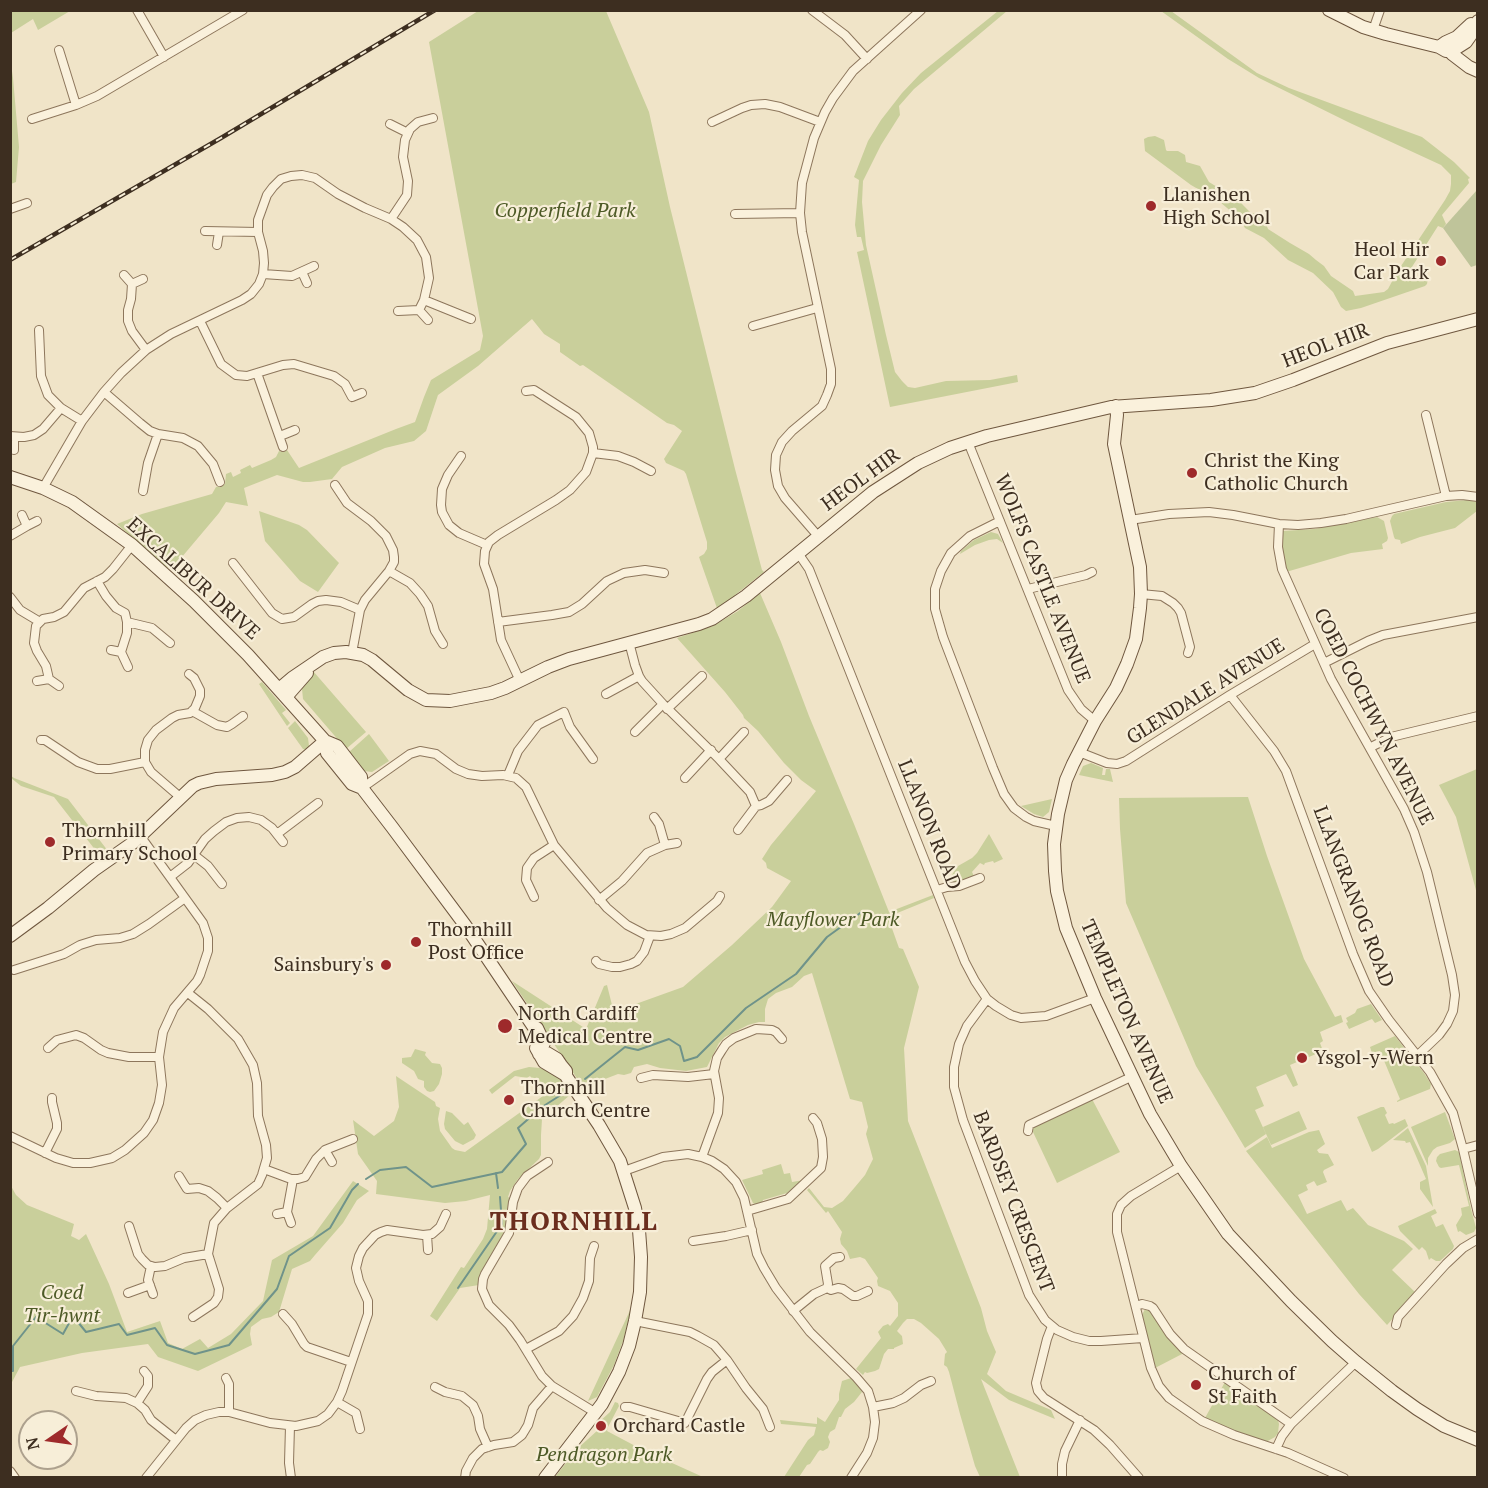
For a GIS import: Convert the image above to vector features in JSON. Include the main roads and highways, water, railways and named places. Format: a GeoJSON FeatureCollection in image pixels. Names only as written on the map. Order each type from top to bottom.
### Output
{"type":"FeatureCollection","features":[{"type":"Feature","properties":{"kind":"waterway"},"geometry":{"type":"LineString","coordinates":[[585,1079],[625,1047],[638,1050],[669,1039],[680,1046],[684,1061],[697,1057],[746,1008],[796,974],[827,937],[863,911]]}},
{"type":"Feature","properties":{"kind":"waterway"},"geometry":{"type":"LineString","coordinates":[[366,1179],[380,1170],[406,1167],[432,1187],[502,1172],[526,1144],[518,1128],[542,1107],[564,1093]]}},
{"type":"Feature","properties":{"kind":"waterway"},"geometry":{"type":"LineString","coordinates":[[496,1173],[498,1188]]}},
{"type":"Feature","properties":{"kind":"waterway"},"geometry":{"type":"LineString","coordinates":[[10,1371],[13,1371],[13,1346],[36,1317],[63,1334],[73,1316],[86,1332],[119,1324],[127,1335],[155,1328],[167,1345],[195,1354],[229,1345],[277,1289],[289,1256],[330,1228],[352,1190],[358,1184]]}},
{"type":"Feature","properties":{"kind":"waterway"},"geometry":{"type":"LineString","coordinates":[[458,1288],[502,1224],[500,1197]]}},
{"type":"Feature","properties":{"kind":"railway"},"geometry":{"type":"LineString","coordinates":[[10,260],[221,138],[435,10]]}},
{"type":"Feature","properties":{"kind":"place","name":"Llanishen High School"},"geometry":{"type":"Point","coordinates":[1151,206]}},
{"type":"Feature","properties":{"kind":"place","name":"Heol Hir Car Park"},"geometry":{"type":"Point","coordinates":[1441,261]}},
{"type":"Feature","properties":{"kind":"place","name":"Christ the King Catholic Church"},"geometry":{"type":"Point","coordinates":[1192,473]}},
{"type":"Feature","properties":{"kind":"place","name":"Thornhill Primary School"},"geometry":{"type":"Point","coordinates":[50,842]}},
{"type":"Feature","properties":{"kind":"place","name":"Thornhill Post Office"},"geometry":{"type":"Point","coordinates":[416,942]}},
{"type":"Feature","properties":{"kind":"place","name":"Sainsbury's"},"geometry":{"type":"Point","coordinates":[386,965]}},
{"type":"Feature","properties":{"kind":"place","name":"North Cardiff Medical Centre"},"geometry":{"type":"Point","coordinates":[505,1026]}},
{"type":"Feature","properties":{"kind":"place","name":"Ysgol-y-Wern"},"geometry":{"type":"Point","coordinates":[1302,1058]}},
{"type":"Feature","properties":{"kind":"place","name":"Thornhill Church Centre"},"geometry":{"type":"Point","coordinates":[509,1100]}},
{"type":"Feature","properties":{"kind":"place","name":"Church of St Faith"},"geometry":{"type":"Point","coordinates":[1196,1385]}},
{"type":"Feature","properties":{"kind":"place","name":"Orchard Castle"},"geometry":{"type":"Point","coordinates":[601,1426]}},
{"type":"Feature","properties":{"kind":"district","name":"THORNHILL"},"geometry":{"type":"Point","coordinates":[574,1223]}},
{"type":"Feature","properties":{"kind":"park label","name":"Copperfield Park"},"geometry":{"type":"Point","coordinates":[565,211]}},
{"type":"Feature","properties":{"kind":"park label","name":"Mayflower Park"},"geometry":{"type":"Point","coordinates":[833,920]}},
{"type":"Feature","properties":{"kind":"park label","name":"Coed Tir-hwnt"},"geometry":{"type":"Point","coordinates":[62,1304]}},
{"type":"Feature","properties":{"kind":"park label","name":"Pendragon Park"},"geometry":{"type":"Point","coordinates":[604,1455]}}]}
